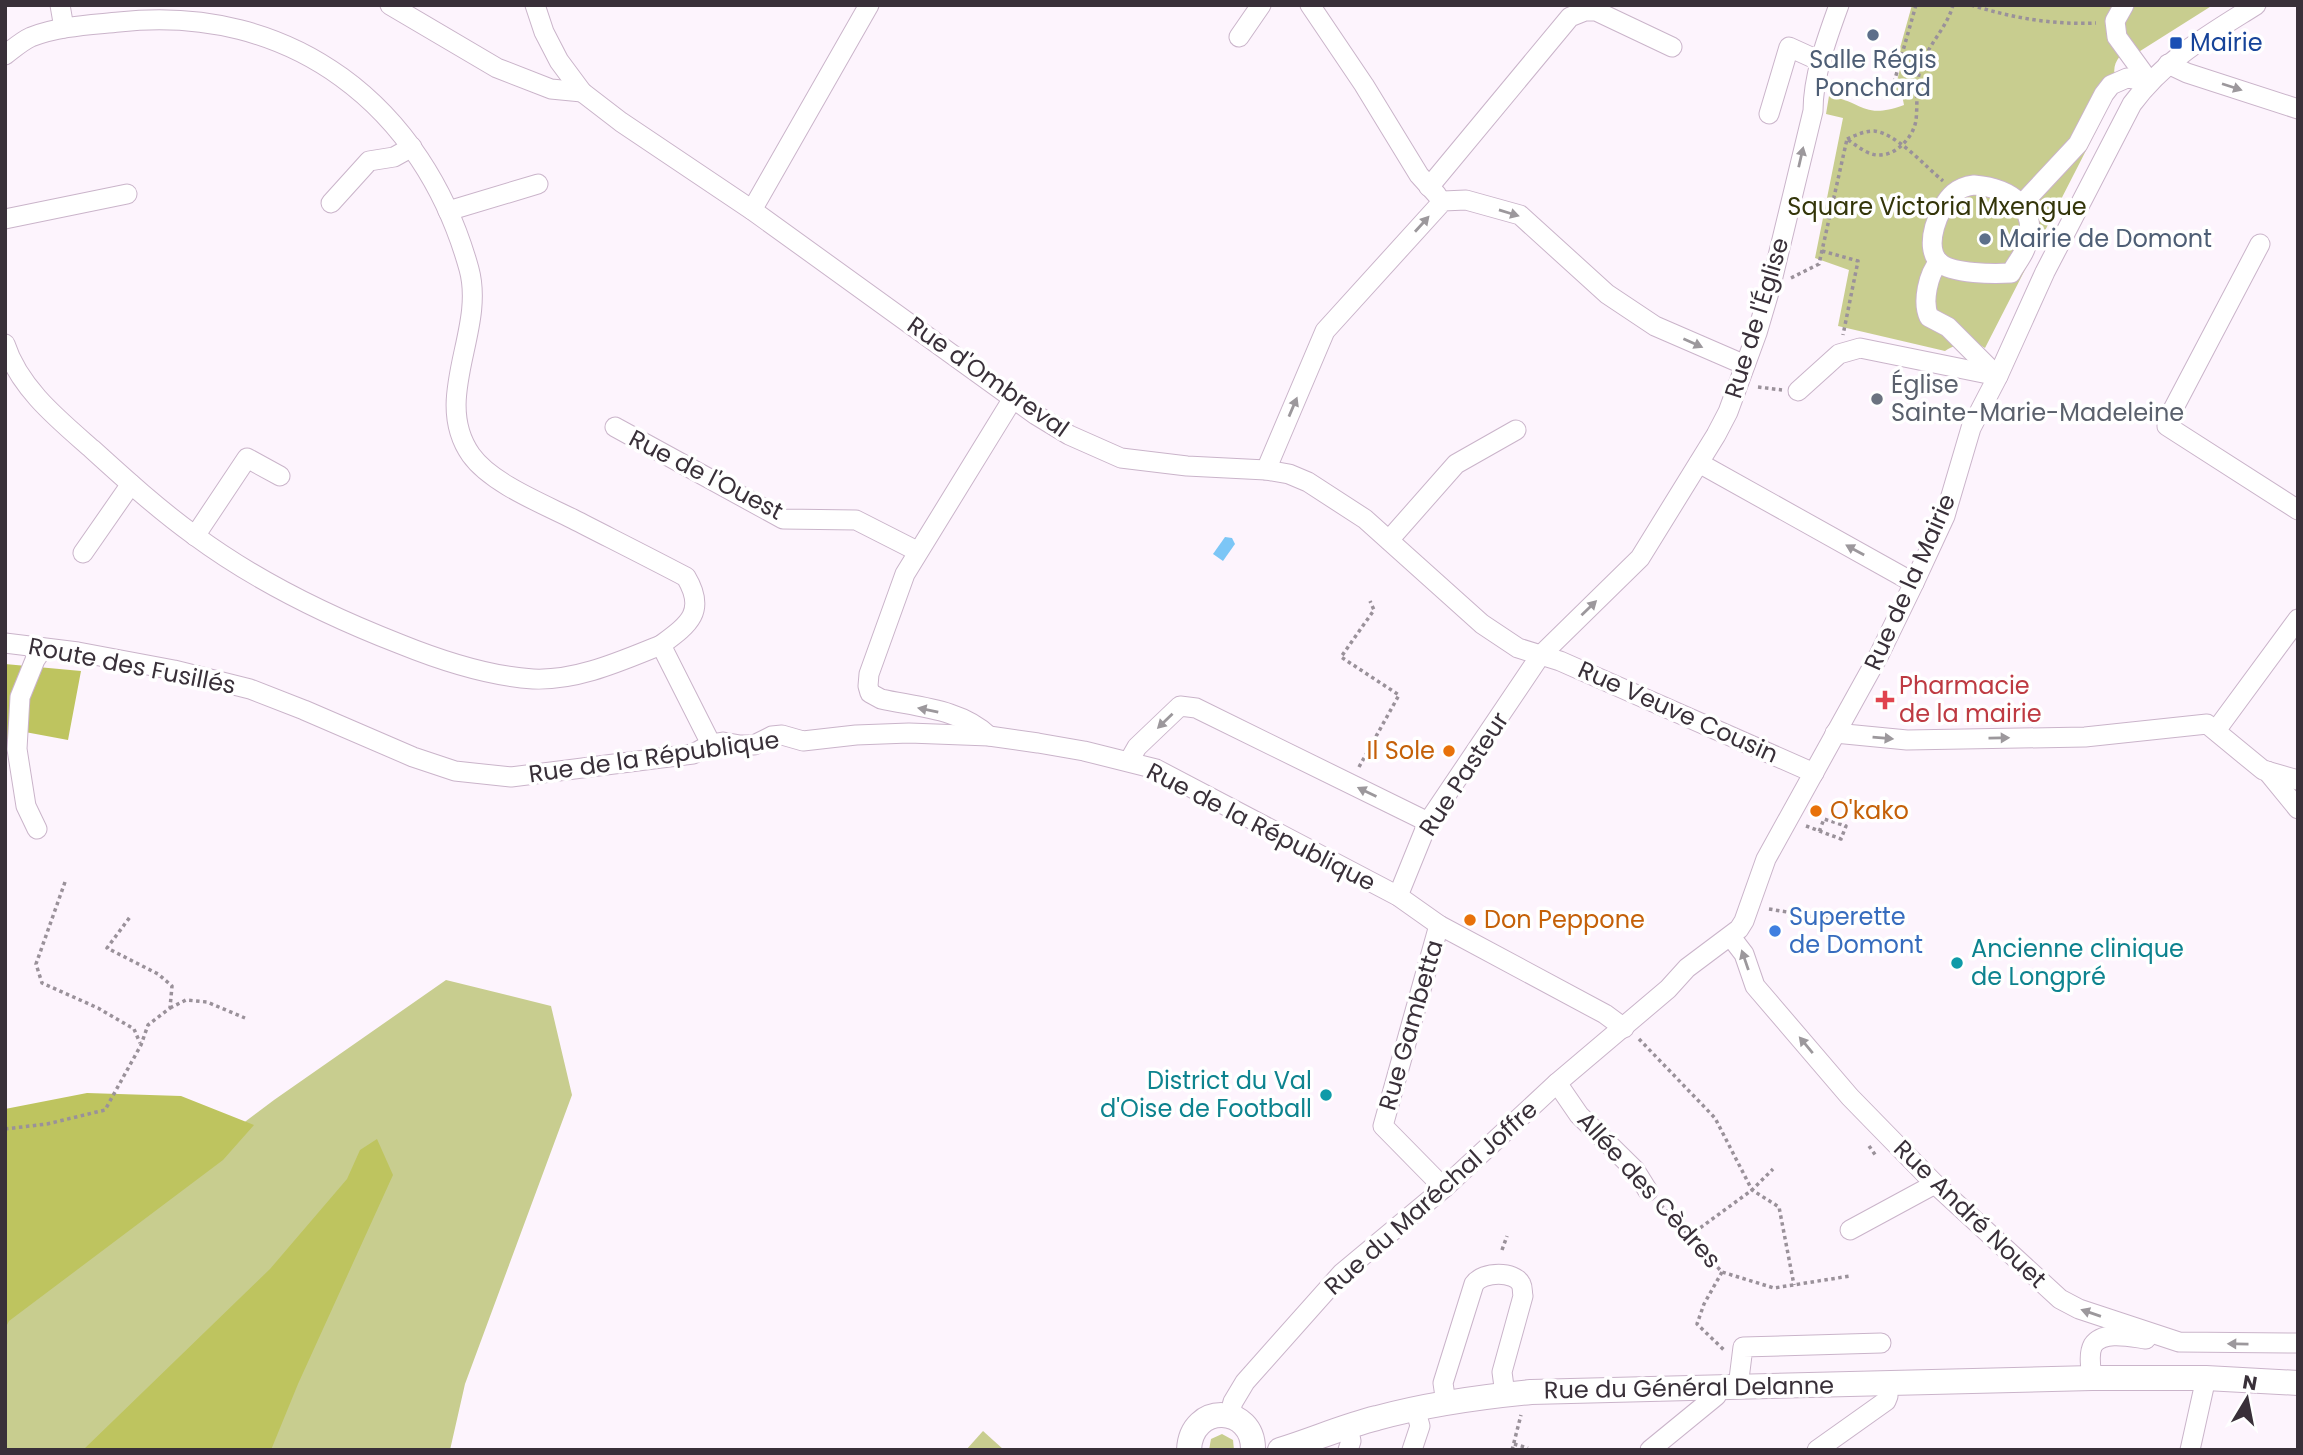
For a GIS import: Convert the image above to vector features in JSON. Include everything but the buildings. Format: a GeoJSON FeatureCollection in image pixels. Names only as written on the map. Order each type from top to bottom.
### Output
{"type":"FeatureCollection","features":[{"type":"Feature","properties":{"kind":"main road","name":"Rue du Général Delanne"},"geometry":{"type":"LineString","coordinates":[[1229,1416],[1239,1420],[1252,1441],[1259,1440],[1287,1448],[1348,1438],[1415,1408],[1514,1394],[1732,1381],[1888,1383],[2206,1378],[2298,1385]]}},
{"type":"Feature","properties":{"kind":"main road"},"geometry":{"type":"LineString","coordinates":[[1189,1449],[1194,1429],[1201,1422],[1209,1417],[1229,1416]]}},
{"type":"Feature","properties":{"kind":"street"},"geometry":{"type":"LineString","coordinates":[[60,5],[64,28]]}},
{"type":"Feature","properties":{"kind":"street"},"geometry":{"type":"LineString","coordinates":[[390,5],[496,68],[551,89],[582,92]]}},
{"type":"Feature","properties":{"kind":"street","name":"Rue d'Ombreval"},"geometry":{"type":"LineString","coordinates":[[535,5],[544,32],[559,61],[582,92],[621,122],[752,210],[1012,400],[1069,435],[1121,458],[1187,466],[1266,470],[1289,474],[1308,482],[1365,519],[1482,624],[1518,648],[1540,656]]}},
{"type":"Feature","properties":{"kind":"street"},"geometry":{"type":"LineString","coordinates":[[752,210],[869,5]]}},
{"type":"Feature","properties":{"kind":"street"},"geometry":{"type":"LineString","coordinates":[[1239,37],[1261,5]]}},
{"type":"Feature","properties":{"kind":"street"},"geometry":{"type":"LineString","coordinates":[[1310,5],[1436,194],[1520,215],[1607,294],[1655,326],[1745,365]]}},
{"type":"Feature","properties":{"kind":"street","name":"Rue de l'Église"},"geometry":{"type":"LineString","coordinates":[[1540,656],[1640,558],[1728,412],[1770,289],[1822,62],[1839,5]]}},
{"type":"Feature","properties":{"kind":"street","name":"Rue de la Mairie"},"geometry":{"type":"LineString","coordinates":[[1631,1033],[1696,961],[1731,937],[1744,921],[1766,859],[1880,655],[1945,516],[1971,428],[1998,376],[2045,272],[2132,104],[2149,81],[2168,64],[2201,39],[2256,5]]}},
{"type":"Feature","properties":{"kind":"street"},"geometry":{"type":"LineString","coordinates":[[1266,470],[1325,331],[1436,194],[1570,17],[1585,11],[1596,11],[1672,47]]}},
{"type":"Feature","properties":{"kind":"street"},"geometry":{"type":"LineString","coordinates":[[2119,13],[2117,37],[2149,81]]}},
{"type":"Feature","properties":{"kind":"street"},"geometry":{"type":"LineString","coordinates":[[5,55],[29,38],[64,28],[154,18],[205,22],[247,31],[292,48],[345,78],[375,103],[412,147],[448,211],[470,272],[471,310],[455,407],[460,435],[472,456],[490,474],[534,500],[685,577],[695,592],[694,610],[686,626],[661,645],[600,668],[568,675],[535,679],[485,672],[436,658],[351,625],[280,589],[195,536],[61,422],[33,393],[10,360],[5,344]]}},
{"type":"Feature","properties":{"kind":"street"},"geometry":{"type":"LineString","coordinates":[[1769,114],[1789,47],[1822,62]]}},
{"type":"Feature","properties":{"kind":"street"},"geometry":{"type":"LineString","coordinates":[[2168,64],[2187,73],[2298,109]]}},
{"type":"Feature","properties":{"kind":"street"},"geometry":{"type":"LineString","coordinates":[[2022,204],[2078,144],[2111,85],[2127,78],[2149,81]]}},
{"type":"Feature","properties":{"kind":"street"},"geometry":{"type":"LineString","coordinates":[[331,204],[369,161],[394,157],[412,147]]}},
{"type":"Feature","properties":{"kind":"street"},"geometry":{"type":"LineString","coordinates":[[448,211],[538,184]]}},
{"type":"Feature","properties":{"kind":"street"},"geometry":{"type":"LineString","coordinates":[[1986,186],[2002,191],[2022,204],[2030,226],[2026,249],[2011,273],[1971,271],[1939,262],[1934,254],[1934,230],[1939,212],[1962,187],[1986,186]]}},
{"type":"Feature","properties":{"kind":"street"},"geometry":{"type":"LineString","coordinates":[[5,219],[127,194]]}},
{"type":"Feature","properties":{"kind":"street"},"geometry":{"type":"LineString","coordinates":[[2260,244],[2167,425],[2298,510]]}},
{"type":"Feature","properties":{"kind":"street"},"geometry":{"type":"LineString","coordinates":[[1939,262],[1931,274],[1925,305],[1929,317],[1948,327],[1998,376]]}},
{"type":"Feature","properties":{"kind":"street"},"geometry":{"type":"LineString","coordinates":[[1798,391],[1849,349],[1874,349],[1998,376]]}},
{"type":"Feature","properties":{"kind":"street"},"geometry":{"type":"LineString","coordinates":[[989,737],[979,726],[961,717],[881,699],[870,693],[868,686],[869,674],[905,574],[1012,400]]}},
{"type":"Feature","properties":{"kind":"street","name":"Rue de l'Ouest"},"geometry":{"type":"LineString","coordinates":[[615,427],[783,519],[856,520],[917,551]]}},
{"type":"Feature","properties":{"kind":"street"},"geometry":{"type":"LineString","coordinates":[[1389,540],[1456,464],[1516,430]]}},
{"type":"Feature","properties":{"kind":"street"},"geometry":{"type":"LineString","coordinates":[[195,536],[247,458],[280,476]]}},
{"type":"Feature","properties":{"kind":"street"},"geometry":{"type":"LineString","coordinates":[[1699,463],[1914,583]]}},
{"type":"Feature","properties":{"kind":"street"},"geometry":{"type":"LineString","coordinates":[[83,552],[131,484]]}},
{"type":"Feature","properties":{"kind":"street"},"geometry":{"type":"LineString","coordinates":[[2217,729],[2298,620]]}},
{"type":"Feature","properties":{"kind":"street","name":"Route des Fusillés"},"geometry":{"type":"LineString","coordinates":[[5,643],[78,652],[174,670],[250,689],[304,709],[413,757]]}},
{"type":"Feature","properties":{"kind":"street"},"geometry":{"type":"LineString","coordinates":[[661,645],[711,744]]}},
{"type":"Feature","properties":{"kind":"street"},"geometry":{"type":"LineString","coordinates":[[37,829],[26,806],[17,750],[20,698],[35,660],[43,648]]}},
{"type":"Feature","properties":{"kind":"street","name":"Rue Veuve Cousin"},"geometry":{"type":"LineString","coordinates":[[1540,656],[1560,661],[1814,773]]}},
{"type":"Feature","properties":{"kind":"street","name":"Rue Pasteur"},"geometry":{"type":"LineString","coordinates":[[1398,897],[1428,822],[1540,656]]}},
{"type":"Feature","properties":{"kind":"street"},"geometry":{"type":"LineString","coordinates":[[1129,761],[1137,747],[1180,706],[1196,708],[1428,822]]}},
{"type":"Feature","properties":{"kind":"street"},"geometry":{"type":"LineString","coordinates":[[1835,733],[1907,740],[2085,737],[2207,724],[2217,729],[2267,771],[2298,809]]}},
{"type":"Feature","properties":{"kind":"street","name":"Rue de la République"},"geometry":{"type":"LineString","coordinates":[[413,757],[454,771],[511,778],[693,754],[711,744],[723,742],[754,745],[772,736],[782,735],[803,741],[909,733],[989,737],[1049,744],[1129,761],[1156,769],[1398,897],[1439,925],[1605,1014],[1631,1033]]}},
{"type":"Feature","properties":{"kind":"street"},"geometry":{"type":"LineString","coordinates":[[2267,771],[2298,780]]}},
{"type":"Feature","properties":{"kind":"street","name":"Rue Gambetta"},"geometry":{"type":"LineString","coordinates":[[1439,925],[1383,1126],[1444,1188]]}},
{"type":"Feature","properties":{"kind":"street","name":"Rue André Nouet"},"geometry":{"type":"LineString","coordinates":[[1731,937],[1744,954],[1755,986],[1850,1097],[1935,1184],[2060,1299],[2079,1309],[2179,1342],[2298,1343]]}},
{"type":"Feature","properties":{"kind":"street","name":"Rue du Maréchal Joffre"},"geometry":{"type":"LineString","coordinates":[[1229,1416],[1233,1402],[1245,1382],[1342,1273],[1444,1188],[1557,1083],[1631,1033]]}},
{"type":"Feature","properties":{"kind":"street","name":"Allée des Cèdres"},"geometry":{"type":"LineString","coordinates":[[1557,1083],[1579,1115],[1635,1170],[1648,1191]]}},
{"type":"Feature","properties":{"kind":"street"},"geometry":{"type":"LineString","coordinates":[[1850,1230],[1935,1184]]}},
{"type":"Feature","properties":{"kind":"street"},"geometry":{"type":"LineString","coordinates":[[1446,1403],[1443,1383],[1474,1284],[1485,1274],[1515,1278],[1521,1284],[1523,1296],[1502,1372],[1514,1394]]}},
{"type":"Feature","properties":{"kind":"street"},"geometry":{"type":"LineString","coordinates":[[2092,1378],[2091,1354],[2094,1345],[2106,1336],[2179,1342]]}},
{"type":"Feature","properties":{"kind":"street"},"geometry":{"type":"LineString","coordinates":[[1650,1450],[1732,1381],[1743,1348],[1881,1343]]}},
{"type":"Feature","properties":{"kind":"street"},"geometry":{"type":"LineString","coordinates":[[2190,1450],[2206,1378]]}},
{"type":"Feature","properties":{"kind":"street"},"geometry":{"type":"LineString","coordinates":[[1816,1450],[1886,1401],[1888,1383]]}},
{"type":"Feature","properties":{"kind":"street"},"geometry":{"type":"LineString","coordinates":[[1412,1450],[1420,1426],[1415,1408]]}},
{"type":"Feature","properties":{"kind":"path"},"geometry":{"type":"LineString","coordinates":[[1916,5],[1891,93],[1917,89]]}},
{"type":"Feature","properties":{"kind":"path"},"geometry":{"type":"LineString","coordinates":[[1847,139],[1879,156],[1902,146],[1916,124],[1920,69],[1953,5]]}},
{"type":"Feature","properties":{"kind":"path"},"geometry":{"type":"LineString","coordinates":[[1971,5],[2004,15],[2075,24],[2119,13]]}},
{"type":"Feature","properties":{"kind":"path"},"geometry":{"type":"LineString","coordinates":[[1847,139],[1864,132],[1887,134],[1955,192]]}},
{"type":"Feature","properties":{"kind":"path"},"geometry":{"type":"LineString","coordinates":[[1770,289],[1819,264],[1847,139]]}},
{"type":"Feature","properties":{"kind":"path"},"geometry":{"type":"LineString","coordinates":[[1822,251],[1858,261],[1839,355]]}},
{"type":"Feature","properties":{"kind":"path"},"geometry":{"type":"LineString","coordinates":[[1750,385],[1771,389]]}},
{"type":"Feature","properties":{"kind":"path"},"geometry":{"type":"LineString","coordinates":[[1350,784],[1399,695],[1342,657],[1374,610],[1370,601]]}},
{"type":"Feature","properties":{"kind":"path"},"geometry":{"type":"LineString","coordinates":[[1788,818],[1819,832],[1841,839],[1846,826],[1824,819],[1819,832]]}},
{"type":"Feature","properties":{"kind":"path"},"geometry":{"type":"LineString","coordinates":[[65,882],[36,964],[42,983],[99,1008],[135,1029],[141,1045]]}},
{"type":"Feature","properties":{"kind":"path"},"geometry":{"type":"LineString","coordinates":[[1750,905],[1841,922]]}},
{"type":"Feature","properties":{"kind":"path"},"geometry":{"type":"LineString","coordinates":[[130,917],[107,948],[158,974],[172,986],[170,1008]]}},
{"type":"Feature","properties":{"kind":"path"},"geometry":{"type":"LineString","coordinates":[[5,1129],[47,1124],[105,1110],[141,1045],[148,1025],[170,1008],[186,1000],[207,1002],[245,1018]]}},
{"type":"Feature","properties":{"kind":"path"},"geometry":{"type":"LineString","coordinates":[[1631,1033],[1715,1118],[1752,1190],[1779,1207],[1794,1284]]}},
{"type":"Feature","properties":{"kind":"path"},"geometry":{"type":"LineString","coordinates":[[1868,1144],[1876,1156]]}},
{"type":"Feature","properties":{"kind":"path"},"geometry":{"type":"LineString","coordinates":[[1689,1236],[1752,1190],[1773,1169]]}},
{"type":"Feature","properties":{"kind":"path","name":"Allée des Cèdres"},"geometry":{"type":"LineString","coordinates":[[1648,1191],[1722,1272],[1774,1288],[1850,1276]]}},
{"type":"Feature","properties":{"kind":"path"},"geometry":{"type":"LineString","coordinates":[[1502,1250],[1507,1237]]}},
{"type":"Feature","properties":{"kind":"path"},"geometry":{"type":"LineString","coordinates":[[1722,1272],[1704,1304],[1697,1324],[1732,1381]]}},
{"type":"Feature","properties":{"kind":"path"},"geometry":{"type":"LineString","coordinates":[[1514,1394],[1524,1406],[1513,1447],[1528,1448]]}},
{"type":"Feature","properties":{"kind":"green space","name":"Square Victoria Mxengue"},"geometry":{"type":"Polygon","coordinates":[[[1912,5],[2213,5],[2137,53],[2120,56],[2117,60],[2114,71],[2119,86],[1985,348],[1965,344],[1945,351],[1838,326],[1849,270],[1815,258],[1843,118],[1826,114],[1829,96],[1871,110],[1880,111],[1904,105],[1902,95],[1895,89],[1900,69],[1895,66],[1912,5]]]}},
{"type":"Feature","properties":{"kind":"green space"},"geometry":{"type":"Polygon","coordinates":[[[5,664],[81,671],[68,740],[25,732],[5,740],[5,664]]]}},
{"type":"Feature","properties":{"kind":"green space"},"geometry":{"type":"Polygon","coordinates":[[[446,980],[551,1006],[572,1095],[465,1384],[450,1450],[5,1450],[5,1249],[56,1264],[274,1100],[446,980]]]}},
{"type":"Feature","properties":{"kind":"green space"},"geometry":{"type":"Polygon","coordinates":[[[87,1093],[181,1096],[254,1125],[223,1160],[9,1321],[5,1329],[5,1109],[87,1093]]]}},
{"type":"Feature","properties":{"kind":"green space"},"geometry":{"type":"Polygon","coordinates":[[[377,1139],[393,1175],[271,1450],[83,1450],[270,1269],[347,1179],[360,1150],[377,1139]]]}},
{"type":"Feature","properties":{"kind":"green space"},"geometry":{"type":"Polygon","coordinates":[[[983,1431],[1004,1450],[966,1450],[983,1431]]]}},
{"type":"Feature","properties":{"kind":"green space"},"geometry":{"type":"Polygon","coordinates":[[[1222,1434],[1233,1440],[1234,1450],[1209,1450],[1211,1439],[1222,1434]]]}},
{"type":"Feature","properties":{"kind":"water"},"geometry":{"type":"Polygon","coordinates":[[[1225,537],[1232,538],[1235,544],[1223,561],[1213,554],[1225,537]]]}},
{"type":"Feature","properties":{"kind":"place","name":"Salle Régis Ponchard"},"geometry":{"type":"Point","coordinates":[1873,35]}},
{"type":"Feature","properties":{"kind":"place","name":"Mairie"},"geometry":{"type":"Point","coordinates":[2176,43]}},
{"type":"Feature","properties":{"kind":"place","name":"Mairie de Domont"},"geometry":{"type":"Point","coordinates":[1985,239]}},
{"type":"Feature","properties":{"kind":"place","name":"Église Sainte-Marie-Madeleine"},"geometry":{"type":"Point","coordinates":[1877,399]}},
{"type":"Feature","properties":{"kind":"place","name":"Pharmacie de la mairie"},"geometry":{"type":"Point","coordinates":[1885,700]}},
{"type":"Feature","properties":{"kind":"place","name":"Il Sole"},"geometry":{"type":"Point","coordinates":[1449,751]}},
{"type":"Feature","properties":{"kind":"place","name":"O'kako"},"geometry":{"type":"Point","coordinates":[1816,811]}},
{"type":"Feature","properties":{"kind":"place","name":"Don Peppone"},"geometry":{"type":"Point","coordinates":[1470,920]}},
{"type":"Feature","properties":{"kind":"place","name":"Superette de Domont"},"geometry":{"type":"Point","coordinates":[1775,931]}},
{"type":"Feature","properties":{"kind":"place","name":"Ancienne clinique de Longpré"},"geometry":{"type":"Point","coordinates":[1957,963]}},
{"type":"Feature","properties":{"kind":"place","name":"District du Val d'Oise de Football"},"geometry":{"type":"Point","coordinates":[1326,1095]}}]}
